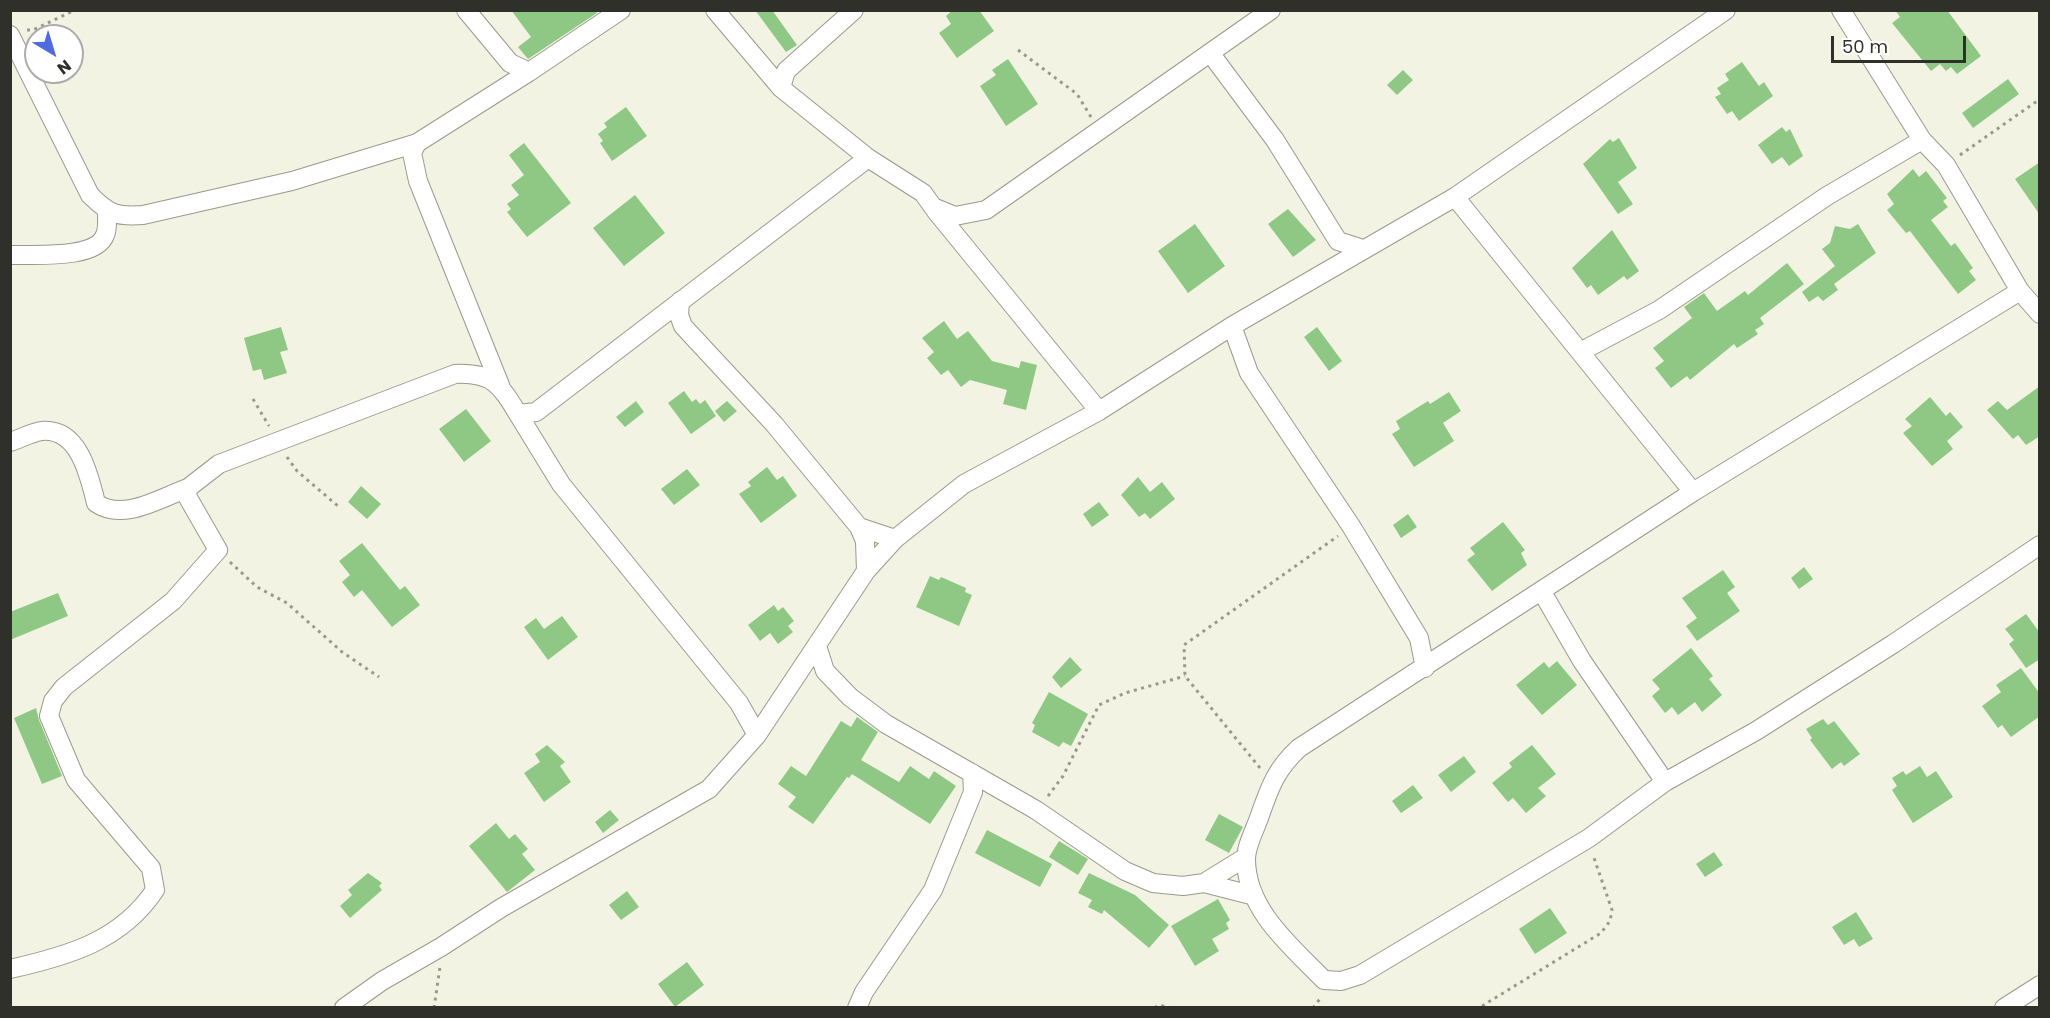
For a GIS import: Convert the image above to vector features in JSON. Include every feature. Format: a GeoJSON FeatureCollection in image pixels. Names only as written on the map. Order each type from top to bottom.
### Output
{"type":"FeatureCollection","features":[{"type":"Feature","properties":{"kind":"street"},"geometry":{"type":"LineString","coordinates":[[466,10],[510,63],[529,72]]}},
{"type":"Feature","properties":{"kind":"street"},"geometry":{"type":"LineString","coordinates":[[16,33],[90,195],[107,211],[123,216],[143,216],[292,181],[417,143],[621,10]]}},
{"type":"Feature","properties":{"kind":"street"},"geometry":{"type":"LineString","coordinates":[[715,10],[781,88],[868,158],[923,193],[1099,411]]}},
{"type":"Feature","properties":{"kind":"street"},"geometry":{"type":"LineString","coordinates":[[781,88],[786,71],[854,10]]}},
{"type":"Feature","properties":{"kind":"street"},"geometry":{"type":"LineString","coordinates":[[933,207],[955,216],[986,210],[1271,10]]}},
{"type":"Feature","properties":{"kind":"street"},"geometry":{"type":"LineString","coordinates":[[344,1008],[382,981],[441,947],[501,908],[709,789],[757,735],[866,571],[895,539],[964,484],[1099,411],[1232,326],[1455,197],[1726,10]]}},
{"type":"Feature","properties":{"kind":"street"},"geometry":{"type":"LineString","coordinates":[[1841,10],[1923,140],[1946,165],[2020,291],[2040,314]]}},
{"type":"Feature","properties":{"kind":"street"},"geometry":{"type":"LineString","coordinates":[[1211,54],[1275,140],[1338,242],[1363,249]]}},
{"type":"Feature","properties":{"kind":"street"},"geometry":{"type":"LineString","coordinates":[[1580,352],[1659,310],[1827,196],[1923,140]]}},
{"type":"Feature","properties":{"kind":"street"},"geometry":{"type":"LineString","coordinates":[[417,143],[412,153],[418,181],[500,385],[561,484],[739,704],[757,735]]}},
{"type":"Feature","properties":{"kind":"street"},"geometry":{"type":"LineString","coordinates":[[518,414],[536,412],[868,158]]}},
{"type":"Feature","properties":{"kind":"street"},"geometry":{"type":"LineString","coordinates":[[1455,197],[1693,492]]}},
{"type":"Feature","properties":{"kind":"street"},"geometry":{"type":"LineString","coordinates":[[10,255],[85,251],[100,243],[106,234],[107,211]]}},
{"type":"Feature","properties":{"kind":"street"},"geometry":{"type":"LineString","coordinates":[[2020,291],[1693,492],[1299,748],[1282,764],[1270,786],[1245,857],[1251,895],[1275,930],[1324,980],[1341,981],[1360,975],[1589,838],[1665,782],[1756,731],[1893,644],[2040,545]]}},
{"type":"Feature","properties":{"kind":"street"},"geometry":{"type":"LineString","coordinates":[[680,301],[679,315],[683,326],[774,424],[859,527],[865,541],[866,571]]}},
{"type":"Feature","properties":{"kind":"street"},"geometry":{"type":"LineString","coordinates":[[1232,326],[1249,373],[1352,526],[1419,638],[1425,668]]}},
{"type":"Feature","properties":{"kind":"street"},"geometry":{"type":"LineString","coordinates":[[10,442],[40,431],[57,433],[70,440],[88,472],[96,503],[106,510],[123,512],[188,488],[219,464],[455,374],[471,373],[500,385]]}},
{"type":"Feature","properties":{"kind":"street"},"geometry":{"type":"LineString","coordinates":[[10,969],[41,962],[100,941],[127,925],[143,908],[155,890],[151,868],[76,780],[49,716],[53,701],[64,687],[173,601],[218,550],[187,496],[188,488]]}},
{"type":"Feature","properties":{"kind":"street"},"geometry":{"type":"LineString","coordinates":[[859,527],[895,539]]}},
{"type":"Feature","properties":{"kind":"street"},"geometry":{"type":"LineString","coordinates":[[1542,592],[1582,661],[1665,782]]}},
{"type":"Feature","properties":{"kind":"street"},"geometry":{"type":"LineString","coordinates":[[1419,638],[1446,653]]}},
{"type":"Feature","properties":{"kind":"street"},"geometry":{"type":"LineString","coordinates":[[817,646],[825,671],[850,698],[886,724],[1036,810],[1125,871],[1153,883],[1184,886],[1204,883],[1251,895]]}},
{"type":"Feature","properties":{"kind":"street"},"geometry":{"type":"LineString","coordinates":[[857,1008],[864,992],[933,890],[973,792],[972,773]]}},
{"type":"Feature","properties":{"kind":"street"},"geometry":{"type":"LineString","coordinates":[[1204,883],[1245,857]]}},
{"type":"Feature","properties":{"kind":"street"},"geometry":{"type":"LineString","coordinates":[[2004,1008],[2040,985]]}},
{"type":"Feature","properties":{"kind":"path"},"geometry":{"type":"LineString","coordinates":[[16,33],[33,30],[75,10]]}},
{"type":"Feature","properties":{"kind":"path"},"geometry":{"type":"LineString","coordinates":[[1018,50],[1077,94],[1100,131]]}},
{"type":"Feature","properties":{"kind":"path"},"geometry":{"type":"LineString","coordinates":[[1946,165],[2040,99]]}},
{"type":"Feature","properties":{"kind":"path"},"geometry":{"type":"LineString","coordinates":[[254,399],[297,471],[339,507]]}},
{"type":"Feature","properties":{"kind":"path"},"geometry":{"type":"LineString","coordinates":[[1270,786],[1255,759],[1185,676],[1184,645],[1352,526]]}},
{"type":"Feature","properties":{"kind":"path"},"geometry":{"type":"LineString","coordinates":[[218,550],[257,587],[287,603],[342,652],[379,677]]}},
{"type":"Feature","properties":{"kind":"path"},"geometry":{"type":"LineString","coordinates":[[1036,810],[1063,777],[1099,705],[1125,693],[1185,676]]}},
{"type":"Feature","properties":{"kind":"path"},"geometry":{"type":"LineString","coordinates":[[1482,1006],[1601,933],[1610,921],[1612,910],[1589,838]]}},
{"type":"Feature","properties":{"kind":"path"},"geometry":{"type":"LineString","coordinates":[[434,1008],[440,978],[441,947]]}},
{"type":"Feature","properties":{"kind":"path"},"geometry":{"type":"LineString","coordinates":[[1155,1008],[1158,1005],[1172,1008]]}},
{"type":"Feature","properties":{"kind":"building"},"geometry":{"type":"Polygon","coordinates":[[[511,10],[595,10],[597,13],[528,59],[518,47],[531,37],[511,10]]]}},
{"type":"Feature","properties":{"kind":"building"},"geometry":{"type":"Polygon","coordinates":[[[755,10],[772,10],[797,45],[786,52],[755,10]]]}},
{"type":"Feature","properties":{"kind":"building"},"geometry":{"type":"Polygon","coordinates":[[[953,10],[979,10],[994,31],[957,58],[939,33],[951,24],[946,16],[953,10]]]}},
{"type":"Feature","properties":{"kind":"building"},"geometry":{"type":"Polygon","coordinates":[[[1895,10],[1947,10],[1981,56],[1957,74],[1951,67],[1946,71],[1940,64],[1931,71],[1892,23],[1900,17],[1895,10]]]}},
{"type":"Feature","properties":{"kind":"building"},"geometry":{"type":"Polygon","coordinates":[[[1008,59],[1038,104],[1006,126],[980,86],[996,75],[992,70],[1008,59]]]}},
{"type":"Feature","properties":{"kind":"building"},"geometry":{"type":"Polygon","coordinates":[[[1742,62],[1759,86],[1764,82],[1773,96],[1739,121],[1732,111],[1727,114],[1715,97],[1721,94],[1717,88],[1729,80],[1725,74],[1742,62]]]}},
{"type":"Feature","properties":{"kind":"building"},"geometry":{"type":"Polygon","coordinates":[[[1403,70],[1413,80],[1397,95],[1387,85],[1403,70]]]}},
{"type":"Feature","properties":{"kind":"building"},"geometry":{"type":"Polygon","coordinates":[[[2008,79],[2019,94],[1973,128],[1962,113],[2008,79]]]}},
{"type":"Feature","properties":{"kind":"building"},"geometry":{"type":"Polygon","coordinates":[[[626,107],[647,136],[612,161],[600,143],[603,141],[598,134],[607,127],[604,123],[626,107]]]}},
{"type":"Feature","properties":{"kind":"building"},"geometry":{"type":"Polygon","coordinates":[[[1782,127],[1786,132],[1790,129],[1803,156],[1789,166],[1782,157],[1772,164],[1758,145],[1782,127]]]}},
{"type":"Feature","properties":{"kind":"building"},"geometry":{"type":"Polygon","coordinates":[[[1619,138],[1637,168],[1618,182],[1633,204],[1618,214],[1583,164],[1610,139],[1613,142],[1619,138]]]}},
{"type":"Feature","properties":{"kind":"building"},"geometry":{"type":"Polygon","coordinates":[[[524,143],[571,203],[527,237],[507,212],[511,209],[507,204],[519,195],[511,185],[524,175],[509,155],[524,143]]]}},
{"type":"Feature","properties":{"kind":"building"},"geometry":{"type":"Polygon","coordinates":[[[2040,162],[2040,215],[2015,179],[2040,162]]]}},
{"type":"Feature","properties":{"kind":"building"},"geometry":{"type":"Polygon","coordinates":[[[1913,169],[1919,177],[1926,171],[1947,198],[1943,201],[1948,207],[1931,220],[1951,246],[1955,243],[1973,268],[1969,271],[1976,280],[1958,294],[1910,231],[1906,233],[1887,210],[1894,204],[1887,194],[1913,169]]]}},
{"type":"Feature","properties":{"kind":"building"},"geometry":{"type":"Polygon","coordinates":[[[635,195],[665,233],[624,266],[593,228],[635,195]]]}},
{"type":"Feature","properties":{"kind":"building"},"geometry":{"type":"Polygon","coordinates":[[[1288,209],[1316,240],[1293,257],[1268,224],[1288,209]]]}},
{"type":"Feature","properties":{"kind":"building"},"geometry":{"type":"Polygon","coordinates":[[[1195,224],[1225,266],[1188,293],[1158,251],[1195,224]]]}},
{"type":"Feature","properties":{"kind":"building"},"geometry":{"type":"Polygon","coordinates":[[[1858,224],[1876,253],[1834,284],[1838,290],[1823,301],[1818,296],[1809,302],[1802,292],[1835,266],[1822,249],[1830,243],[1835,226],[1850,229],[1858,224]]]}},
{"type":"Feature","properties":{"kind":"building"},"geometry":{"type":"Polygon","coordinates":[[[1612,230],[1639,271],[1627,280],[1624,276],[1598,295],[1591,285],[1587,288],[1572,268],[1612,230]]]}},
{"type":"Feature","properties":{"kind":"building"},"geometry":{"type":"Polygon","coordinates":[[[1787,263],[1804,284],[1760,318],[1764,324],[1755,330],[1758,334],[1737,348],[1734,344],[1690,380],[1687,376],[1671,388],[1655,368],[1664,361],[1653,348],[1692,318],[1684,307],[1704,293],[1717,311],[1745,291],[1748,295],[1787,263]]]}},
{"type":"Feature","properties":{"kind":"building"},"geometry":{"type":"Polygon","coordinates":[[[944,321],[957,339],[968,331],[992,361],[1019,368],[1021,361],[1037,365],[1026,410],[1003,404],[1007,390],[970,380],[961,387],[948,370],[941,375],[927,358],[934,352],[922,338],[944,321]]]}},
{"type":"Feature","properties":{"kind":"building"},"geometry":{"type":"Polygon","coordinates":[[[281,327],[288,350],[280,352],[287,373],[264,380],[261,369],[253,371],[244,338],[281,327]]]}},
{"type":"Feature","properties":{"kind":"building"},"geometry":{"type":"Polygon","coordinates":[[[1317,327],[1342,361],[1329,371],[1304,337],[1317,327]]]}},
{"type":"Feature","properties":{"kind":"building"},"geometry":{"type":"Polygon","coordinates":[[[2040,386],[2040,436],[2026,445],[2018,435],[2013,439],[1987,410],[1998,401],[2007,410],[2040,386]]]}},
{"type":"Feature","properties":{"kind":"building"},"geometry":{"type":"Polygon","coordinates":[[[684,391],[692,402],[696,399],[700,404],[705,400],[716,416],[691,434],[668,403],[684,391]]]}},
{"type":"Feature","properties":{"kind":"building"},"geometry":{"type":"Polygon","coordinates":[[[1449,392],[1461,411],[1443,423],[1454,441],[1414,467],[1392,434],[1400,429],[1396,421],[1428,401],[1430,404],[1449,392]]]}},
{"type":"Feature","properties":{"kind":"building"},"geometry":{"type":"Polygon","coordinates":[[[1930,397],[1946,416],[1950,412],[1963,427],[1947,441],[1953,449],[1932,466],[1903,433],[1912,426],[1905,419],[1930,397]]]}},
{"type":"Feature","properties":{"kind":"building"},"geometry":{"type":"Polygon","coordinates":[[[636,401],[644,412],[625,427],[616,417],[636,401]]]}},
{"type":"Feature","properties":{"kind":"building"},"geometry":{"type":"Polygon","coordinates":[[[727,401],[737,411],[724,422],[715,411],[727,401]]]}},
{"type":"Feature","properties":{"kind":"building"},"geometry":{"type":"Polygon","coordinates":[[[466,409],[491,441],[464,462],[439,429],[466,409]]]}},
{"type":"Feature","properties":{"kind":"building"},"geometry":{"type":"Polygon","coordinates":[[[767,467],[777,480],[783,476],[797,496],[761,523],[739,494],[751,486],[748,482],[767,467]]]}},
{"type":"Feature","properties":{"kind":"building"},"geometry":{"type":"Polygon","coordinates":[[[687,469],[700,485],[674,505],[661,489],[687,469]]]}},
{"type":"Feature","properties":{"kind":"building"},"geometry":{"type":"Polygon","coordinates":[[[1138,477],[1150,492],[1162,482],[1175,499],[1150,519],[1145,513],[1139,517],[1121,495],[1138,477]]]}},
{"type":"Feature","properties":{"kind":"building"},"geometry":{"type":"Polygon","coordinates":[[[361,486],[381,504],[367,519],[348,502],[361,486]]]}},
{"type":"Feature","properties":{"kind":"building"},"geometry":{"type":"Polygon","coordinates":[[[1099,502],[1109,515],[1092,527],[1083,514],[1099,502]]]}},
{"type":"Feature","properties":{"kind":"building"},"geometry":{"type":"Polygon","coordinates":[[[1408,514],[1417,527],[1401,538],[1393,525],[1408,514]]]}},
{"type":"Feature","properties":{"kind":"building"},"geometry":{"type":"Polygon","coordinates":[[[1503,522],[1525,550],[1521,553],[1527,565],[1492,591],[1467,560],[1475,554],[1470,548],[1503,522]]]}},
{"type":"Feature","properties":{"kind":"building"},"geometry":{"type":"Polygon","coordinates":[[[362,543],[400,590],[405,586],[420,605],[392,627],[362,590],[354,597],[342,582],[350,575],[339,561],[362,543]]]}},
{"type":"Feature","properties":{"kind":"building"},"geometry":{"type":"Polygon","coordinates":[[[1804,567],[1813,579],[1799,589],[1791,578],[1804,567]]]}},
{"type":"Feature","properties":{"kind":"building"},"geometry":{"type":"Polygon","coordinates":[[[1723,570],[1735,587],[1727,593],[1740,611],[1697,641],[1686,626],[1697,618],[1682,598],[1723,570]]]}},
{"type":"Feature","properties":{"kind":"building"},"geometry":{"type":"Polygon","coordinates":[[[930,576],[939,580],[941,577],[966,588],[965,592],[972,595],[959,626],[916,607],[930,576]]]}},
{"type":"Feature","properties":{"kind":"building"},"geometry":{"type":"Polygon","coordinates":[[[58,593],[68,616],[10,640],[10,612],[58,593]]]}},
{"type":"Feature","properties":{"kind":"building"},"geometry":{"type":"Polygon","coordinates":[[[774,605],[778,611],[783,607],[794,621],[788,626],[793,632],[778,644],[770,633],[760,641],[748,625],[774,605]]]}},
{"type":"Feature","properties":{"kind":"building"},"geometry":{"type":"Polygon","coordinates":[[[2026,614],[2040,633],[2040,659],[2026,668],[2009,644],[2014,640],[2005,629],[2026,614]]]}},
{"type":"Feature","properties":{"kind":"building"},"geometry":{"type":"Polygon","coordinates":[[[562,616],[578,637],[548,660],[524,627],[536,618],[544,629],[562,616]]]}},
{"type":"Feature","properties":{"kind":"building"},"geometry":{"type":"Polygon","coordinates":[[[1691,648],[1713,676],[1709,679],[1722,695],[1702,712],[1695,702],[1678,715],[1672,707],[1665,713],[1652,696],[1660,689],[1652,680],[1691,648]]]}},
{"type":"Feature","properties":{"kind":"building"},"geometry":{"type":"Polygon","coordinates":[[[1070,657],[1082,670],[1061,688],[1052,677],[1070,657]]]}},
{"type":"Feature","properties":{"kind":"building"},"geometry":{"type":"Polygon","coordinates":[[[1557,661],[1577,685],[1542,715],[1516,685],[1544,662],[1549,668],[1557,661]]]}},
{"type":"Feature","properties":{"kind":"building"},"geometry":{"type":"Polygon","coordinates":[[[2021,668],[2040,694],[2040,716],[2011,737],[2002,725],[1998,728],[1982,706],[2001,692],[1996,685],[2021,668]]]}},
{"type":"Feature","properties":{"kind":"building"},"geometry":{"type":"Polygon","coordinates":[[[1049,692],[1088,714],[1071,746],[1063,742],[1059,747],[1032,732],[1035,725],[1032,723],[1049,692]]]}},
{"type":"Feature","properties":{"kind":"building"},"geometry":{"type":"Polygon","coordinates":[[[36,708],[62,776],[42,784],[14,718],[36,708]]]}},
{"type":"Feature","properties":{"kind":"building"},"geometry":{"type":"Polygon","coordinates":[[[857,717],[878,732],[861,760],[899,782],[910,766],[929,779],[934,771],[956,786],[930,824],[852,774],[849,778],[847,777],[813,824],[788,807],[796,797],[778,784],[791,766],[806,776],[841,721],[851,727],[857,717]]]}},
{"type":"Feature","properties":{"kind":"building"},"geometry":{"type":"Polygon","coordinates":[[[1823,719],[1828,725],[1834,721],[1860,754],[1844,766],[1841,762],[1832,769],[1810,740],[1812,738],[1806,729],[1823,719]]]}},
{"type":"Feature","properties":{"kind":"building"},"geometry":{"type":"Polygon","coordinates":[[[547,745],[565,762],[560,766],[571,782],[544,802],[524,773],[540,762],[535,754],[547,745]]]}},
{"type":"Feature","properties":{"kind":"building"},"geometry":{"type":"Polygon","coordinates":[[[1532,745],[1556,774],[1538,788],[1546,796],[1526,813],[1513,798],[1508,802],[1492,783],[1512,767],[1509,763],[1532,745]]]}},
{"type":"Feature","properties":{"kind":"building"},"geometry":{"type":"Polygon","coordinates":[[[1464,756],[1476,772],[1451,792],[1438,775],[1464,756]]]}},
{"type":"Feature","properties":{"kind":"building"},"geometry":{"type":"Polygon","coordinates":[[[1920,766],[1927,777],[1936,771],[1953,797],[1913,823],[1892,790],[1897,786],[1892,778],[1903,771],[1906,775],[1920,766]]]}},
{"type":"Feature","properties":{"kind":"building"},"geometry":{"type":"Polygon","coordinates":[[[1413,785],[1423,798],[1401,813],[1392,801],[1413,785]]]}},
{"type":"Feature","properties":{"kind":"building"},"geometry":{"type":"Polygon","coordinates":[[[610,810],[619,820],[603,833],[595,822],[610,810]]]}},
{"type":"Feature","properties":{"kind":"building"},"geometry":{"type":"Polygon","coordinates":[[[1219,814],[1243,827],[1229,853],[1205,840],[1219,814]]]}},
{"type":"Feature","properties":{"kind":"building"},"geometry":{"type":"Polygon","coordinates":[[[496,823],[509,839],[515,834],[528,849],[522,854],[535,870],[507,892],[469,846],[496,823]]]}},
{"type":"Feature","properties":{"kind":"building"},"geometry":{"type":"Polygon","coordinates":[[[987,830],[1052,864],[1040,887],[975,853],[987,830]]]}},
{"type":"Feature","properties":{"kind":"building"},"geometry":{"type":"Polygon","coordinates":[[[1059,841],[1088,859],[1078,875],[1049,857],[1059,841]]]}},
{"type":"Feature","properties":{"kind":"building"},"geometry":{"type":"Polygon","coordinates":[[[1714,852],[1723,865],[1705,877],[1696,864],[1714,852]]]}},
{"type":"Feature","properties":{"kind":"building"},"geometry":{"type":"Polygon","coordinates":[[[368,873],[382,883],[379,886],[382,890],[350,918],[340,906],[352,895],[348,890],[368,873]]]}},
{"type":"Feature","properties":{"kind":"building"},"geometry":{"type":"Polygon","coordinates":[[[1089,873],[1135,895],[1169,925],[1149,948],[1104,910],[1102,914],[1088,907],[1092,900],[1078,893],[1089,873]]]}},
{"type":"Feature","properties":{"kind":"building"},"geometry":{"type":"Polygon","coordinates":[[[627,891],[639,907],[621,920],[609,905],[627,891]]]}},
{"type":"Feature","properties":{"kind":"building"},"geometry":{"type":"Polygon","coordinates":[[[1218,899],[1230,920],[1226,923],[1229,929],[1212,939],[1219,951],[1195,966],[1171,926],[1218,899]]]}},
{"type":"Feature","properties":{"kind":"building"},"geometry":{"type":"Polygon","coordinates":[[[1550,908],[1567,933],[1535,954],[1519,929],[1550,908]]]}},
{"type":"Feature","properties":{"kind":"building"},"geometry":{"type":"Polygon","coordinates":[[[1856,912],[1873,939],[1859,947],[1854,939],[1844,945],[1832,927],[1856,912]]]}},
{"type":"Feature","properties":{"kind":"building"},"geometry":{"type":"Polygon","coordinates":[[[687,962],[704,985],[675,1007],[658,984],[687,962]]]}}]}
